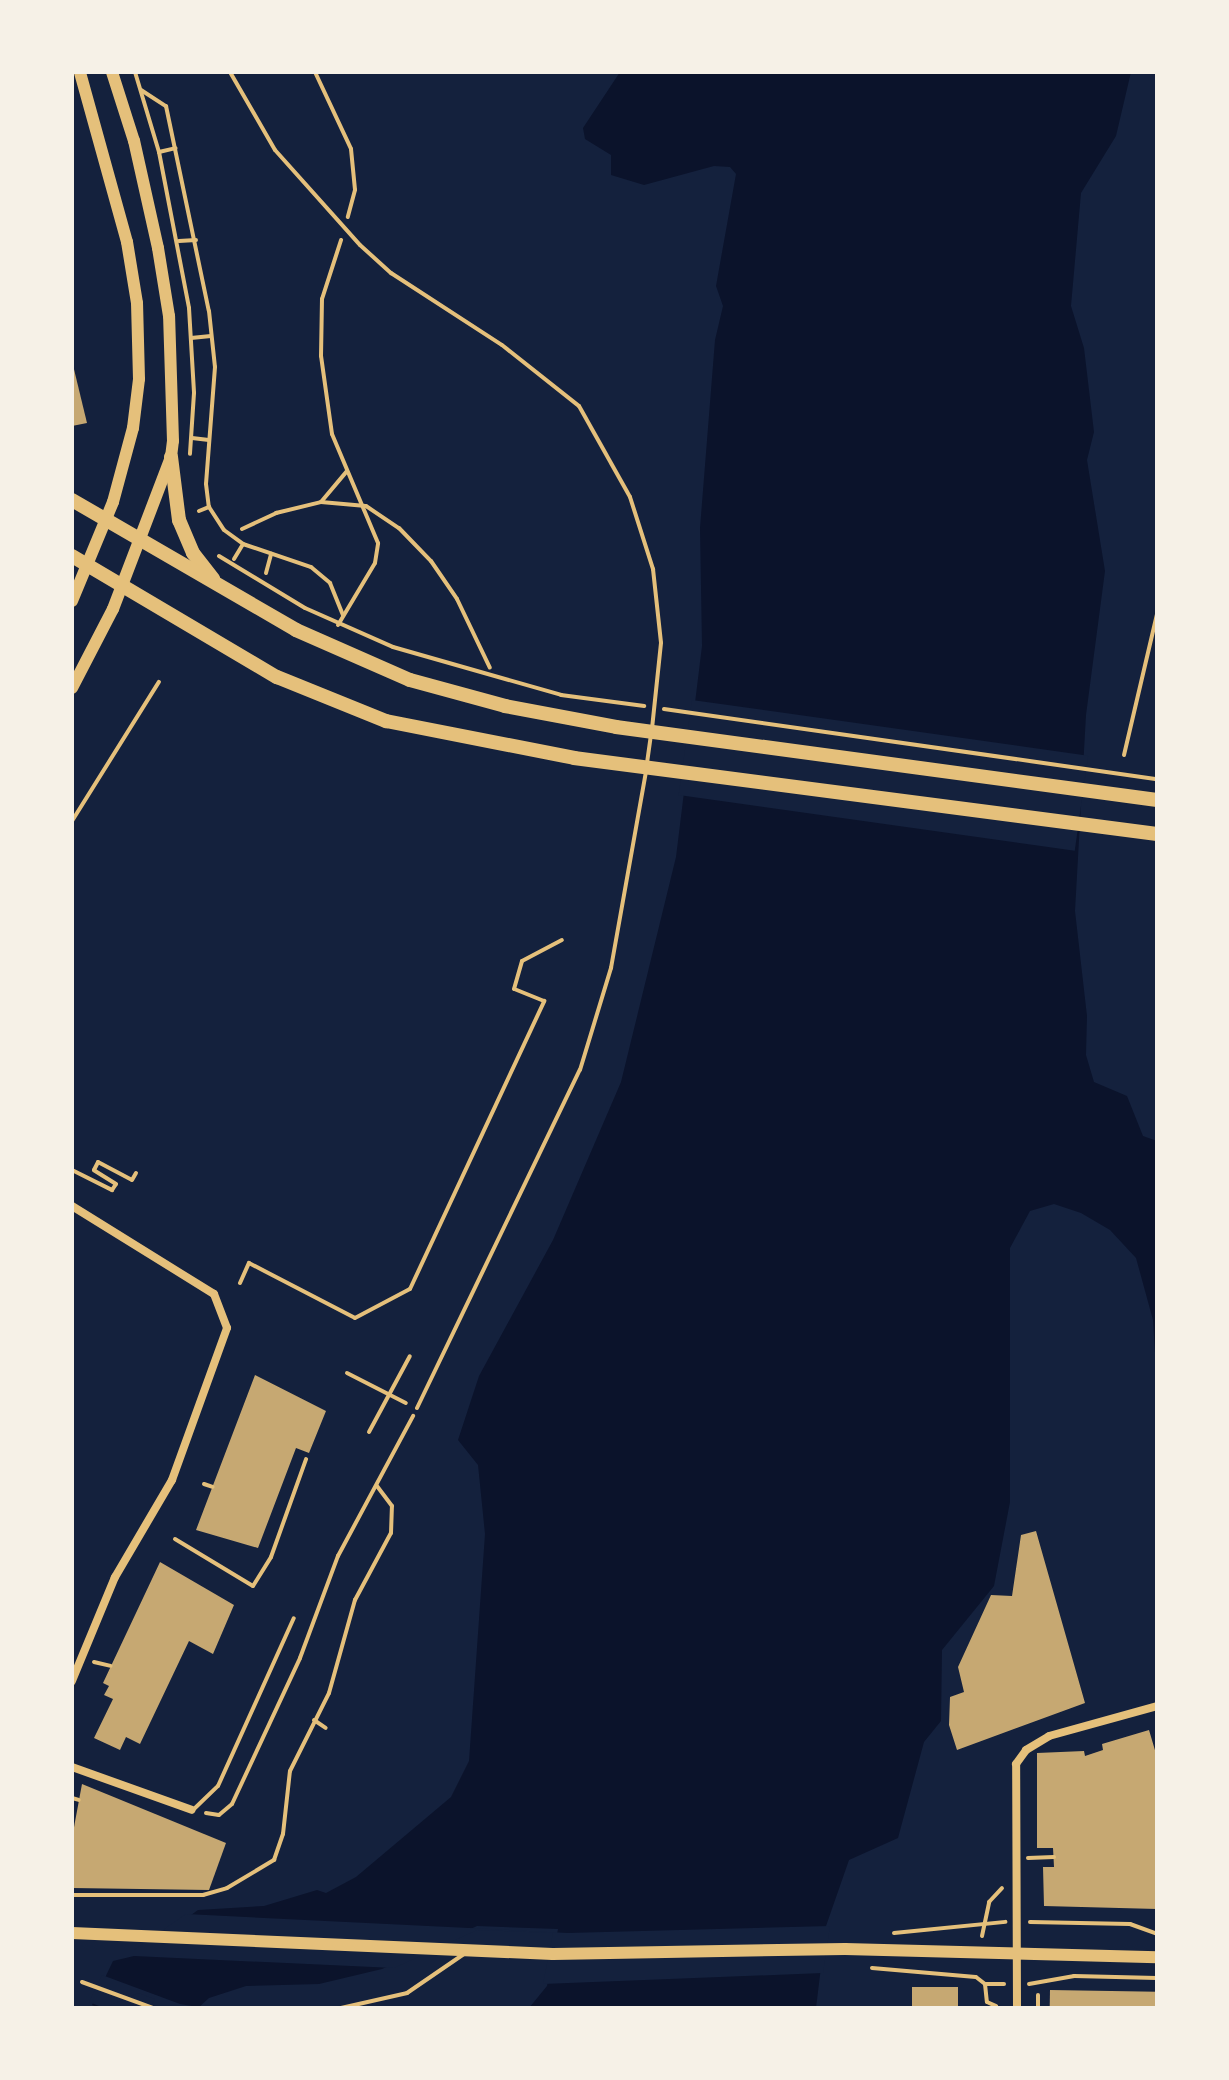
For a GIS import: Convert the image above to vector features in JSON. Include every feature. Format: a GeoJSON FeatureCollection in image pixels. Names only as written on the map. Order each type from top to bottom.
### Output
{"type":"FeatureCollection","features":[{"type":"Feature","properties":{"kind":"main road"},"geometry":{"type":"LineString","coordinates":[[72,601],[106,522],[136,412],[137,303],[127,242],[80,72]]}},
{"type":"Feature","properties":{"kind":"main road"},"geometry":{"type":"LineString","coordinates":[[112,72],[134,141],[169,316],[175,399],[171,457],[175,505],[193,564]]}},
{"type":"Feature","properties":{"kind":"main road"},"geometry":{"type":"LineString","coordinates":[[72,688],[121,589],[171,457]]}},
{"type":"Feature","properties":{"kind":"main road"},"geometry":{"type":"LineString","coordinates":[[72,500],[139,542],[193,564],[225,590],[296,630],[410,680],[505,706],[616,727],[1157,800]]}},
{"type":"Feature","properties":{"kind":"main road"},"geometry":{"type":"LineString","coordinates":[[72,556],[147,605],[277,677],[386,721],[612,762],[1157,834]]}},
{"type":"Feature","properties":{"kind":"main road"},"geometry":{"type":"LineString","coordinates":[[72,1933],[553,1954],[842,1949],[1157,1957]]}},
{"type":"Feature","properties":{"kind":"street"},"geometry":{"type":"LineString","coordinates":[[72,1206],[214,1294],[227,1328],[172,1480],[115,1577],[72,1681]]}},
{"type":"Feature","properties":{"kind":"street"},"geometry":{"type":"LineString","coordinates":[[1017,2008],[1013,1785],[1026,1750],[1049,1736],[1157,1706]]}},
{"type":"Feature","properties":{"kind":"street"},"geometry":{"type":"LineString","coordinates":[[72,1767],[192,1810]]}},
{"type":"Feature","properties":{"kind":"lane"},"geometry":{"type":"LineString","coordinates":[[230,72],[275,150],[360,245],[391,273],[502,345],[579,406],[641,523],[660,618],[659,673],[642,801],[605,992],[568,1103],[417,1408]]}},
{"type":"Feature","properties":{"kind":"lane"},"geometry":{"type":"LineString","coordinates":[[192,1810],[204,1805],[218,1786],[294,1618]]}},
{"type":"Feature","properties":{"kind":"lane"},"geometry":{"type":"LineString","coordinates":[[341,2008],[407,1993],[466,1951]]}},
{"type":"Feature","properties":{"kind":"lane"},"geometry":{"type":"LineString","coordinates":[[82,1982],[153,2008]]}},
{"type":"Feature","properties":{"kind":"path"},"geometry":{"type":"LineString","coordinates":[[315,72],[347,132],[354,172],[352,205],[328,274],[320,318],[332,434],[366,506],[378,553],[338,625]]}},
{"type":"Feature","properties":{"kind":"path"},"geometry":{"type":"LineString","coordinates":[[140,90],[166,106],[196,240],[215,367],[209,507],[224,530],[243,544],[311,567],[330,583],[343,615]]}},
{"type":"Feature","properties":{"kind":"path"},"geometry":{"type":"LineString","coordinates":[[159,152],[177,148]]}},
{"type":"Feature","properties":{"kind":"path"},"geometry":{"type":"LineString","coordinates":[[179,241],[196,240]]}},
{"type":"Feature","properties":{"kind":"path"},"geometry":{"type":"LineString","coordinates":[[191,338],[211,336]]}},
{"type":"Feature","properties":{"kind":"path"},"geometry":{"type":"LineString","coordinates":[[192,438],[210,440]]}},
{"type":"Feature","properties":{"kind":"path"},"geometry":{"type":"LineString","coordinates":[[321,502],[347,471]]}},
{"type":"Feature","properties":{"kind":"path"},"geometry":{"type":"LineString","coordinates":[[242,529],[276,513],[321,502],[366,506],[399,528],[431,561],[457,599],[490,668]]}},
{"type":"Feature","properties":{"kind":"path"},"geometry":{"type":"LineString","coordinates":[[199,511],[209,507]]}},
{"type":"Feature","properties":{"kind":"path"},"geometry":{"type":"LineString","coordinates":[[234,559],[243,544]]}},
{"type":"Feature","properties":{"kind":"path"},"geometry":{"type":"LineString","coordinates":[[212,548],[243,574],[338,625],[458,669],[561,695],[1157,779]]}},
{"type":"Feature","properties":{"kind":"path"},"geometry":{"type":"LineString","coordinates":[[266,573],[271,554]]}},
{"type":"Feature","properties":{"kind":"path"},"geometry":{"type":"LineString","coordinates":[[1124,755],[1157,614]]}},
{"type":"Feature","properties":{"kind":"path"},"geometry":{"type":"LineString","coordinates":[[1154,623],[1157,634]]}},
{"type":"Feature","properties":{"kind":"path"},"geometry":{"type":"LineString","coordinates":[[72,821],[159,682]]}},
{"type":"Feature","properties":{"kind":"path"},"geometry":{"type":"LineString","coordinates":[[240,1283],[249,1263],[355,1318],[410,1289],[544,1001],[514,989],[522,961],[562,940]]}},
{"type":"Feature","properties":{"kind":"path"},"geometry":{"type":"LineString","coordinates":[[72,1170],[112,1190],[116,1184],[94,1170],[98,1162],[132,1180],[136,1173]]}},
{"type":"Feature","properties":{"kind":"path"},"geometry":{"type":"LineString","coordinates":[[369,1432],[410,1356]]}},
{"type":"Feature","properties":{"kind":"path"},"geometry":{"type":"LineString","coordinates":[[192,1810],[219,1815],[232,1804],[300,1658],[338,1556],[417,1408],[347,1373]]}},
{"type":"Feature","properties":{"kind":"path"},"geometry":{"type":"LineString","coordinates":[[175,1539],[253,1586],[271,1557],[306,1459]]}},
{"type":"Feature","properties":{"kind":"path"},"geometry":{"type":"LineString","coordinates":[[204,1484],[213,1487]]}},
{"type":"Feature","properties":{"kind":"path"},"geometry":{"type":"LineString","coordinates":[[72,1895],[203,1895],[267,1867],[283,1834],[290,1771],[329,1693],[355,1600],[391,1533],[392,1506],[377,1486]]}},
{"type":"Feature","properties":{"kind":"path"},"geometry":{"type":"LineString","coordinates":[[314,1720],[326,1728]]}},
{"type":"Feature","properties":{"kind":"path"},"geometry":{"type":"LineString","coordinates":[[72,1798],[79,1800]]}},
{"type":"Feature","properties":{"kind":"path"},"geometry":{"type":"LineString","coordinates":[[1015,1859],[1054,1857]]}},
{"type":"Feature","properties":{"kind":"path"},"geometry":{"type":"LineString","coordinates":[[982,1935],[990,1899],[1015,1877]]}},
{"type":"Feature","properties":{"kind":"path"},"geometry":{"type":"LineString","coordinates":[[918,1930],[997,1922]]}},
{"type":"Feature","properties":{"kind":"path"},"geometry":{"type":"LineString","coordinates":[[1034,1923],[1130,1924],[1157,1934]]}},
{"type":"Feature","properties":{"kind":"path"},"geometry":{"type":"LineString","coordinates":[[861,1966],[981,1979],[985,1984],[987,2002],[996,2006]]}},
{"type":"Feature","properties":{"kind":"path"},"geometry":{"type":"LineString","coordinates":[[1032,1984],[1074,1976],[1157,1978]]}},
{"type":"Feature","properties":{"kind":"path"},"geometry":{"type":"LineString","coordinates":[[985,1984],[998,1984]]}},
{"type":"Feature","properties":{"kind":"path"},"geometry":{"type":"LineString","coordinates":[[1038,1995],[1038,2008]]}},
{"type":"Feature","properties":{"kind":"water"},"geometry":{"type":"Polygon","coordinates":[[[620,72],[1131,72],[1116,136],[1081,193],[1071,306],[1084,348],[1094,432],[1087,460],[1105,571],[1086,715],[1075,911],[1087,1016],[1086,1055],[1094,1082],[1127,1096],[1143,1136],[1157,1141],[1157,1386],[1153,1320],[1136,1258],[1110,1230],[1081,1213],[1054,1204],[1030,1211],[1010,1248],[1010,1502],[994,1586],[942,1650],[941,1721],[924,1742],[898,1838],[849,1860],[826,1926],[816,2008],[529,2008],[547,1986],[558,1929],[477,1926],[382,1969],[319,1984],[246,1986],[209,1998],[198,2008],[154,2008],[160,1997],[138,1989],[99,2008],[92,2005],[113,1961],[134,1956],[198,1910],[264,1906],[317,1890],[326,1893],[356,1877],[451,1797],[469,1761],[485,1534],[478,1465],[458,1440],[479,1376],[553,1240],[621,1082],[676,857],[702,646],[700,528],[715,340],[723,306],[716,286],[736,174],[730,167],[714,166],[644,185],[611,175],[611,155],[585,139],[583,128],[620,72]]]}},
{"type":"Feature","properties":{"kind":"pier"},"geometry":{"type":"Polygon","coordinates":[[[692,700],[1088,756],[1075,851],[679,795],[692,700]]]}},
{"type":"Feature","properties":{"kind":"pier"},"geometry":{"type":"Polygon","coordinates":[[[186,1914],[568,1933],[830,1926],[823,1973],[543,1984],[553,1933],[477,1930],[394,1968],[134,1956],[134,1950],[186,1914]]]}},
{"type":"Feature","properties":{"kind":"pier"},"geometry":{"type":"Polygon","coordinates":[[[102,1975],[180,2004],[204,2008],[150,2008],[155,1999],[138,1993],[104,2008],[89,2002],[102,1975]]]}},
{"type":"Feature","properties":{"kind":"building"},"geometry":{"type":"Polygon","coordinates":[[[72,361],[87,423],[72,426],[72,361]]]}},
{"type":"Feature","properties":{"kind":"building"},"geometry":{"type":"Polygon","coordinates":[[[255,1375],[326,1411],[309,1453],[296,1448],[258,1548],[196,1530],[255,1375]]]}},
{"type":"Feature","properties":{"kind":"building"},"geometry":{"type":"Polygon","coordinates":[[[1036,1531],[1085,1703],[957,1750],[949,1725],[950,1697],[964,1692],[958,1667],[991,1595],[1012,1596],[1021,1535],[1036,1531]]]}},
{"type":"Feature","properties":{"kind":"building"},"geometry":{"type":"Polygon","coordinates":[[[160,1562],[234,1605],[213,1654],[189,1641],[140,1744],[126,1737],[120,1750],[94,1738],[113,1699],[104,1695],[109,1686],[103,1683],[160,1562]]]}},
{"type":"Feature","properties":{"kind":"building"},"geometry":{"type":"Polygon","coordinates":[[[1149,1730],[1157,1757],[1157,1909],[1044,1906],[1043,1867],[1054,1867],[1053,1848],[1037,1848],[1037,1753],[1084,1751],[1085,1756],[1103,1750],[1102,1744],[1149,1730]]]}},
{"type":"Feature","properties":{"kind":"building"},"geometry":{"type":"Polygon","coordinates":[[[82,1784],[226,1843],[209,1890],[72,1888],[72,1838],[82,1784]]]}},
{"type":"Feature","properties":{"kind":"building"},"geometry":{"type":"Polygon","coordinates":[[[912,1987],[958,1987],[958,2008],[912,2008],[912,1987]]]}},
{"type":"Feature","properties":{"kind":"building"},"geometry":{"type":"Polygon","coordinates":[[[1050,1990],[1157,1992],[1157,2008],[1050,2008],[1050,1990]]]}}]}
